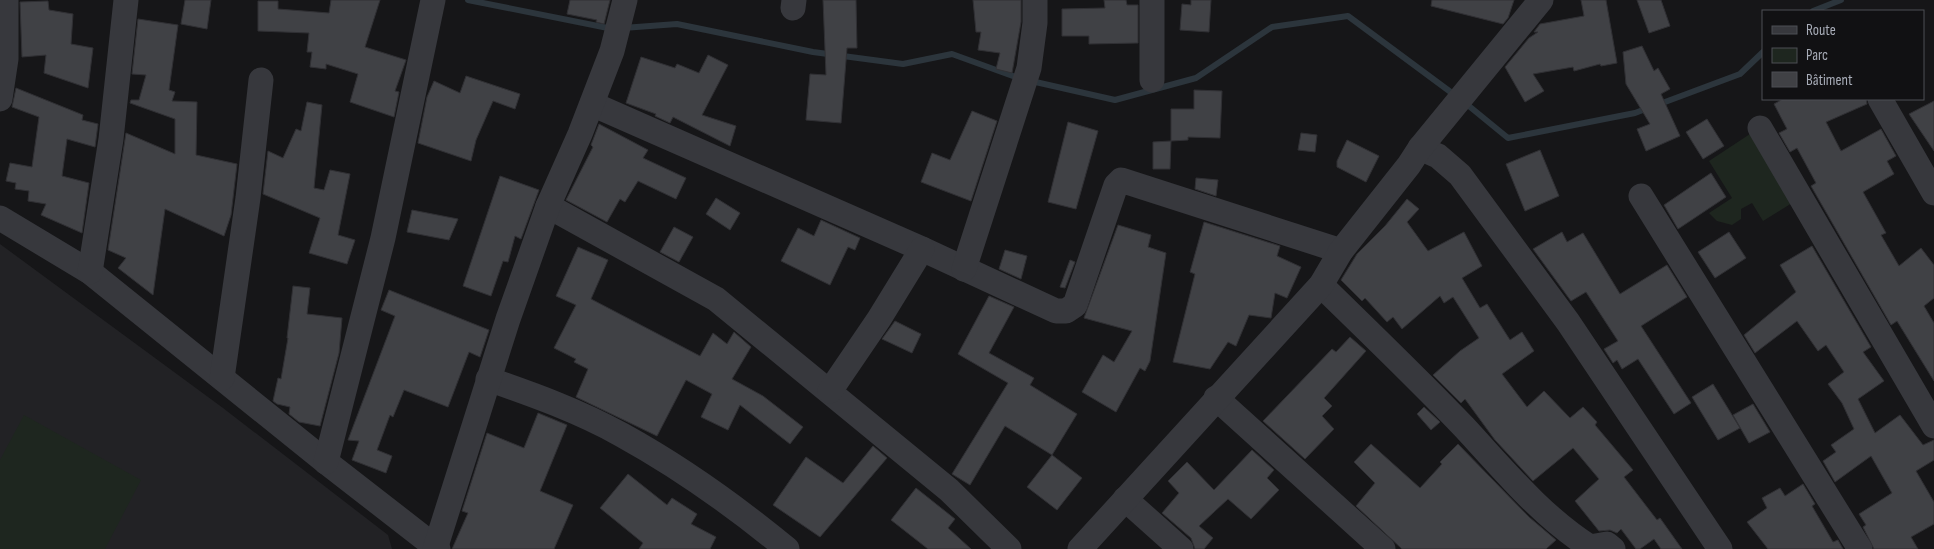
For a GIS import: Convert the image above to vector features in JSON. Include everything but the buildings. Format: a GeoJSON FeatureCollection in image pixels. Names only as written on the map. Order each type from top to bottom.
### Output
{"type":"FeatureCollection","features":[{"type":"Feature","properties":{"kind":"street"},"geometry":{"type":"LineString","coordinates":[[0,99],[6,59],[6,0]]}},
{"type":"Feature","properties":{"kind":"street"},"geometry":{"type":"LineString","coordinates":[[90,272],[111,139],[126,0]]}},
{"type":"Feature","properties":{"kind":"street"},"geometry":{"type":"LineString","coordinates":[[326,462],[383,238],[433,0]]}},
{"type":"Feature","properties":{"kind":"street"},"geometry":{"type":"LineString","coordinates":[[0,218],[90,272],[436,548],[488,379],[548,206],[592,104],[620,26],[625,0]]}},
{"type":"Feature","properties":{"kind":"street"},"geometry":{"type":"LineString","coordinates":[[964,269],[1029,68],[1035,23],[1035,0]]}},
{"type":"Feature","properties":{"kind":"street"},"geometry":{"type":"LineString","coordinates":[[1152,0],[1152,80]]}},
{"type":"Feature","properties":{"kind":"street"},"geometry":{"type":"LineString","coordinates":[[1080,549],[1321,284],[1341,251],[1409,165],[1420,148],[1541,0]]}},
{"type":"Feature","properties":{"kind":"street"},"geometry":{"type":"LineString","coordinates":[[222,378],[248,198],[261,80]]}},
{"type":"Feature","properties":{"kind":"street"},"geometry":{"type":"LineString","coordinates":[[1881,100],[1934,193]]}},
{"type":"Feature","properties":{"kind":"street"},"geometry":{"type":"LineString","coordinates":[[592,104],[922,249],[1056,311],[1066,311],[1075,306],[1116,186],[1121,180],[1341,251]]}},
{"type":"Feature","properties":{"kind":"street"},"geometry":{"type":"LineString","coordinates":[[1760,128],[1934,426]]}},
{"type":"Feature","properties":{"kind":"street"},"geometry":{"type":"LineString","coordinates":[[1420,148],[1438,156],[1460,175],[1568,322],[1720,549]]}},
{"type":"Feature","properties":{"kind":"street"},"geometry":{"type":"LineString","coordinates":[[1641,196],[1860,549]]}},
{"type":"Feature","properties":{"kind":"street"},"geometry":{"type":"LineString","coordinates":[[548,206],[716,299],[949,490],[1009,549]]}},
{"type":"Feature","properties":{"kind":"street"},"geometry":{"type":"LineString","coordinates":[[830,391],[879,319],[922,249]]}},
{"type":"Feature","properties":{"kind":"street"},"geometry":{"type":"LineString","coordinates":[[1321,284],[1423,384],[1541,508],[1565,530],[1590,547],[1607,544],[1613,549]]}},
{"type":"Feature","properties":{"kind":"street"},"geometry":{"type":"LineString","coordinates":[[488,379],[558,404],[622,435],[690,477],[787,549]]}},
{"type":"Feature","properties":{"kind":"street"},"geometry":{"type":"LineString","coordinates":[[1216,398],[1383,549]]}},
{"type":"Feature","properties":{"kind":"street"},"geometry":{"type":"LineString","coordinates":[[1125,498],[1181,549]]}},
{"type":"Feature","properties":{"kind":"shaded area"},"geometry":{"type":"Polygon","coordinates":[[[0,244],[223,408],[388,535],[392,549],[0,549],[0,244]]]}},
{"type":"Feature","properties":{"kind":"green space"},"geometry":{"type":"Polygon","coordinates":[[[1750,134],[1792,203],[1763,221],[1752,203],[1741,209],[1741,219],[1732,225],[1717,221],[1709,213],[1732,198],[1709,161],[1750,134]]]}},
{"type":"Feature","properties":{"kind":"green space"},"geometry":{"type":"Polygon","coordinates":[[[24,415],[141,480],[105,549],[0,549],[0,460],[24,415]]]}},
{"type":"Feature","properties":{"kind":"waterway"},"geometry":{"type":"LineString","coordinates":[[468,0],[613,29]]}},
{"type":"Feature","properties":{"kind":"waterway"},"geometry":{"type":"LineString","coordinates":[[1816,10],[1841,0]]}},
{"type":"Feature","properties":{"kind":"waterway"},"geometry":{"type":"LineString","coordinates":[[1031,81],[1115,100],[1196,78],[1272,27],[1348,16],[1456,96]]}},
{"type":"Feature","properties":{"kind":"waterway"},"geometry":{"type":"LineString","coordinates":[[623,28],[677,24],[813,52],[903,64],[952,54],[1021,79]]}},
{"type":"Feature","properties":{"kind":"waterway"},"geometry":{"type":"LineString","coordinates":[[1657,105],[1740,74],[1762,53]]}},
{"type":"Feature","properties":{"kind":"waterway"},"geometry":{"type":"LineString","coordinates":[[1464,102],[1508,138],[1635,113],[1648,108]]}}]}
